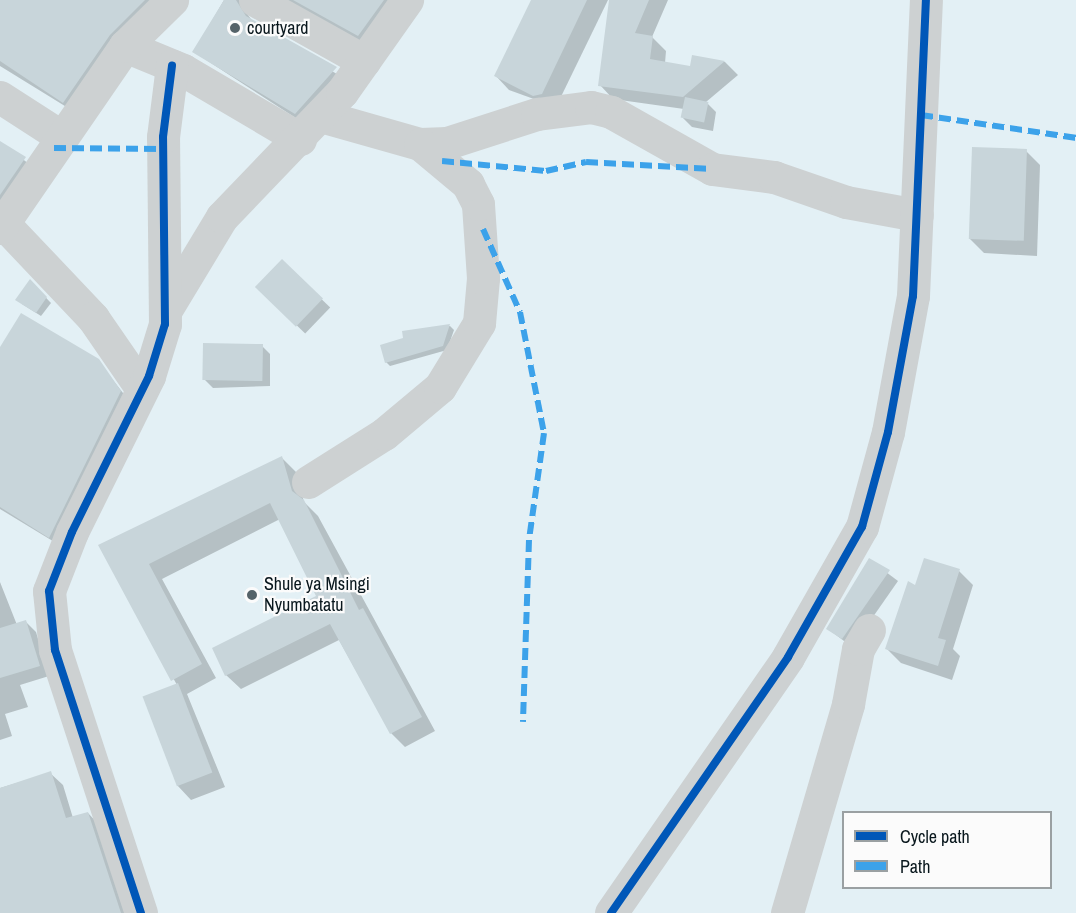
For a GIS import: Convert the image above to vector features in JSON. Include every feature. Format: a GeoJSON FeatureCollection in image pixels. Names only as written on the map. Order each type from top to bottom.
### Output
{"type":"FeatureCollection","features":[{"type":"Feature","properties":{"kind":"street"},"geometry":{"type":"LineString","coordinates":[[142,389],[93,318],[2,225],[125,46],[172,0]]}},
{"type":"Feature","properties":{"kind":"street"},"geometry":{"type":"LineString","coordinates":[[255,0],[364,61]]}},
{"type":"Feature","properties":{"kind":"street"},"geometry":{"type":"LineString","coordinates":[[141,913],[106,819],[49,621],[50,591],[72,531],[142,389],[166,308],[222,217],[310,128],[364,61],[407,0]]}},
{"type":"Feature","properties":{"kind":"street"},"geometry":{"type":"LineString","coordinates":[[611,913],[788,657],[862,527],[888,432],[913,296],[926,0]]}},
{"type":"Feature","properties":{"kind":"street"},"geometry":{"type":"LineString","coordinates":[[125,46],[310,128],[420,144],[447,143],[537,114],[591,107],[611,112],[712,169],[774,177],[846,202],[917,215]]}},
{"type":"Feature","properties":{"kind":"street"},"geometry":{"type":"LineString","coordinates":[[166,308],[163,137],[172,66]]}},
{"type":"Feature","properties":{"kind":"street"},"geometry":{"type":"LineString","coordinates":[[0,97],[62,137]]}},
{"type":"Feature","properties":{"kind":"street"},"geometry":{"type":"LineString","coordinates":[[308,482],[384,435],[440,387],[479,323],[483,268],[478,204],[468,184],[420,144]]}},
{"type":"Feature","properties":{"kind":"street"},"geometry":{"type":"LineString","coordinates":[[787,913],[846,714],[858,649],[869,630]]}},
{"type":"Feature","properties":{"kind":"building"},"geometry":{"type":"Polygon","coordinates":[[[0,0],[145,0],[110,35],[63,103],[0,61],[0,0]]]}},
{"type":"Feature","properties":{"kind":"building"},"geometry":{"type":"Polygon","coordinates":[[[224,0],[236,0],[246,16],[337,67],[295,114],[192,52],[224,0]]]}},
{"type":"Feature","properties":{"kind":"building"},"geometry":{"type":"Polygon","coordinates":[[[293,0],[384,0],[358,36],[293,0]]]}},
{"type":"Feature","properties":{"kind":"building"},"geometry":{"type":"Polygon","coordinates":[[[531,0],[587,0],[542,94],[533,96],[494,76],[531,0]]]}},
{"type":"Feature","properties":{"kind":"building"},"geometry":{"type":"Polygon","coordinates":[[[609,0],[649,0],[635,33],[653,36],[650,59],[690,66],[692,55],[725,61],[683,97],[598,86],[609,0]]]}},
{"type":"Feature","properties":{"kind":"building"},"geometry":{"type":"Polygon","coordinates":[[[685,97],[708,102],[704,123],[681,118],[685,97]]]}},
{"type":"Feature","properties":{"kind":"building"},"geometry":{"type":"Polygon","coordinates":[[[0,141],[26,157],[0,195],[0,141]]]}},
{"type":"Feature","properties":{"kind":"building"},"geometry":{"type":"Polygon","coordinates":[[[972,147],[1027,149],[1024,241],[969,239],[972,147]]]}},
{"type":"Feature","properties":{"kind":"building"},"geometry":{"type":"Polygon","coordinates":[[[282,259],[323,299],[296,327],[255,287],[282,259]]]}},
{"type":"Feature","properties":{"kind":"building"},"geometry":{"type":"Polygon","coordinates":[[[30,279],[47,297],[36,313],[15,300],[30,279]]]}},
{"type":"Feature","properties":{"kind":"building"},"geometry":{"type":"Polygon","coordinates":[[[21,313],[99,359],[121,391],[49,538],[0,507],[0,347],[21,313]]]}},
{"type":"Feature","properties":{"kind":"building"},"geometry":{"type":"Polygon","coordinates":[[[450,324],[443,346],[385,363],[380,345],[403,338],[402,331],[450,324]]]}},
{"type":"Feature","properties":{"kind":"building"},"geometry":{"type":"Polygon","coordinates":[[[203,343],[263,344],[262,381],[202,380],[203,343]]]}},
{"type":"Feature","properties":{"kind":"building"},"geometry":{"type":"Polygon","coordinates":[[[282,456],[292,491],[304,500],[359,610],[363,608],[422,717],[390,734],[330,624],[225,676],[212,648],[316,596],[270,503],[149,564],[202,664],[171,681],[98,545],[282,456]]]}},
{"type":"Feature","properties":{"kind":"building"},"geometry":{"type":"Polygon","coordinates":[[[869,558],[890,570],[842,639],[826,629],[869,558]]]}},
{"type":"Feature","properties":{"kind":"building"},"geometry":{"type":"Polygon","coordinates":[[[924,558],[960,569],[938,638],[946,640],[938,666],[885,649],[908,581],[915,585],[924,558]]]}},
{"type":"Feature","properties":{"kind":"building"},"geometry":{"type":"Polygon","coordinates":[[[26,620],[40,666],[0,678],[0,628],[26,620]]]}},
{"type":"Feature","properties":{"kind":"building"},"geometry":{"type":"Polygon","coordinates":[[[178,683],[212,773],[177,786],[143,697],[178,683]]]}},
{"type":"Feature","properties":{"kind":"building"},"geometry":{"type":"Polygon","coordinates":[[[51,771],[66,818],[88,812],[121,913],[0,913],[0,788],[51,771]]]}},
{"type":"Feature","properties":{"kind":"marked path"},"geometry":{"type":"LineString","coordinates":[[921,115],[1076,138]]}},
{"type":"Feature","properties":{"kind":"marked path"},"geometry":{"type":"LineString","coordinates":[[54,148],[163,149]]}},
{"type":"Feature","properties":{"kind":"marked path"},"geometry":{"type":"LineString","coordinates":[[442,161],[546,171],[586,162],[712,169]]}},
{"type":"Feature","properties":{"kind":"marked path"},"geometry":{"type":"LineString","coordinates":[[483,229],[520,312],[544,433],[529,540],[523,722]]}},
{"type":"Feature","properties":{"kind":"cycle path"},"geometry":{"type":"LineString","coordinates":[[611,913],[788,657],[862,527],[888,432],[913,296],[926,0]]}},
{"type":"Feature","properties":{"kind":"cycle path"},"geometry":{"type":"LineString","coordinates":[[141,913],[55,650],[49,591],[72,532],[149,376],[165,324],[163,137],[172,66]]}},
{"type":"Feature","properties":{"kind":"place","name":"courtyard"},"geometry":{"type":"Point","coordinates":[235,28]}},
{"type":"Feature","properties":{"kind":"place","name":"Shule ya Msingi Nyumbatatu"},"geometry":{"type":"Point","coordinates":[252,595]}}]}
